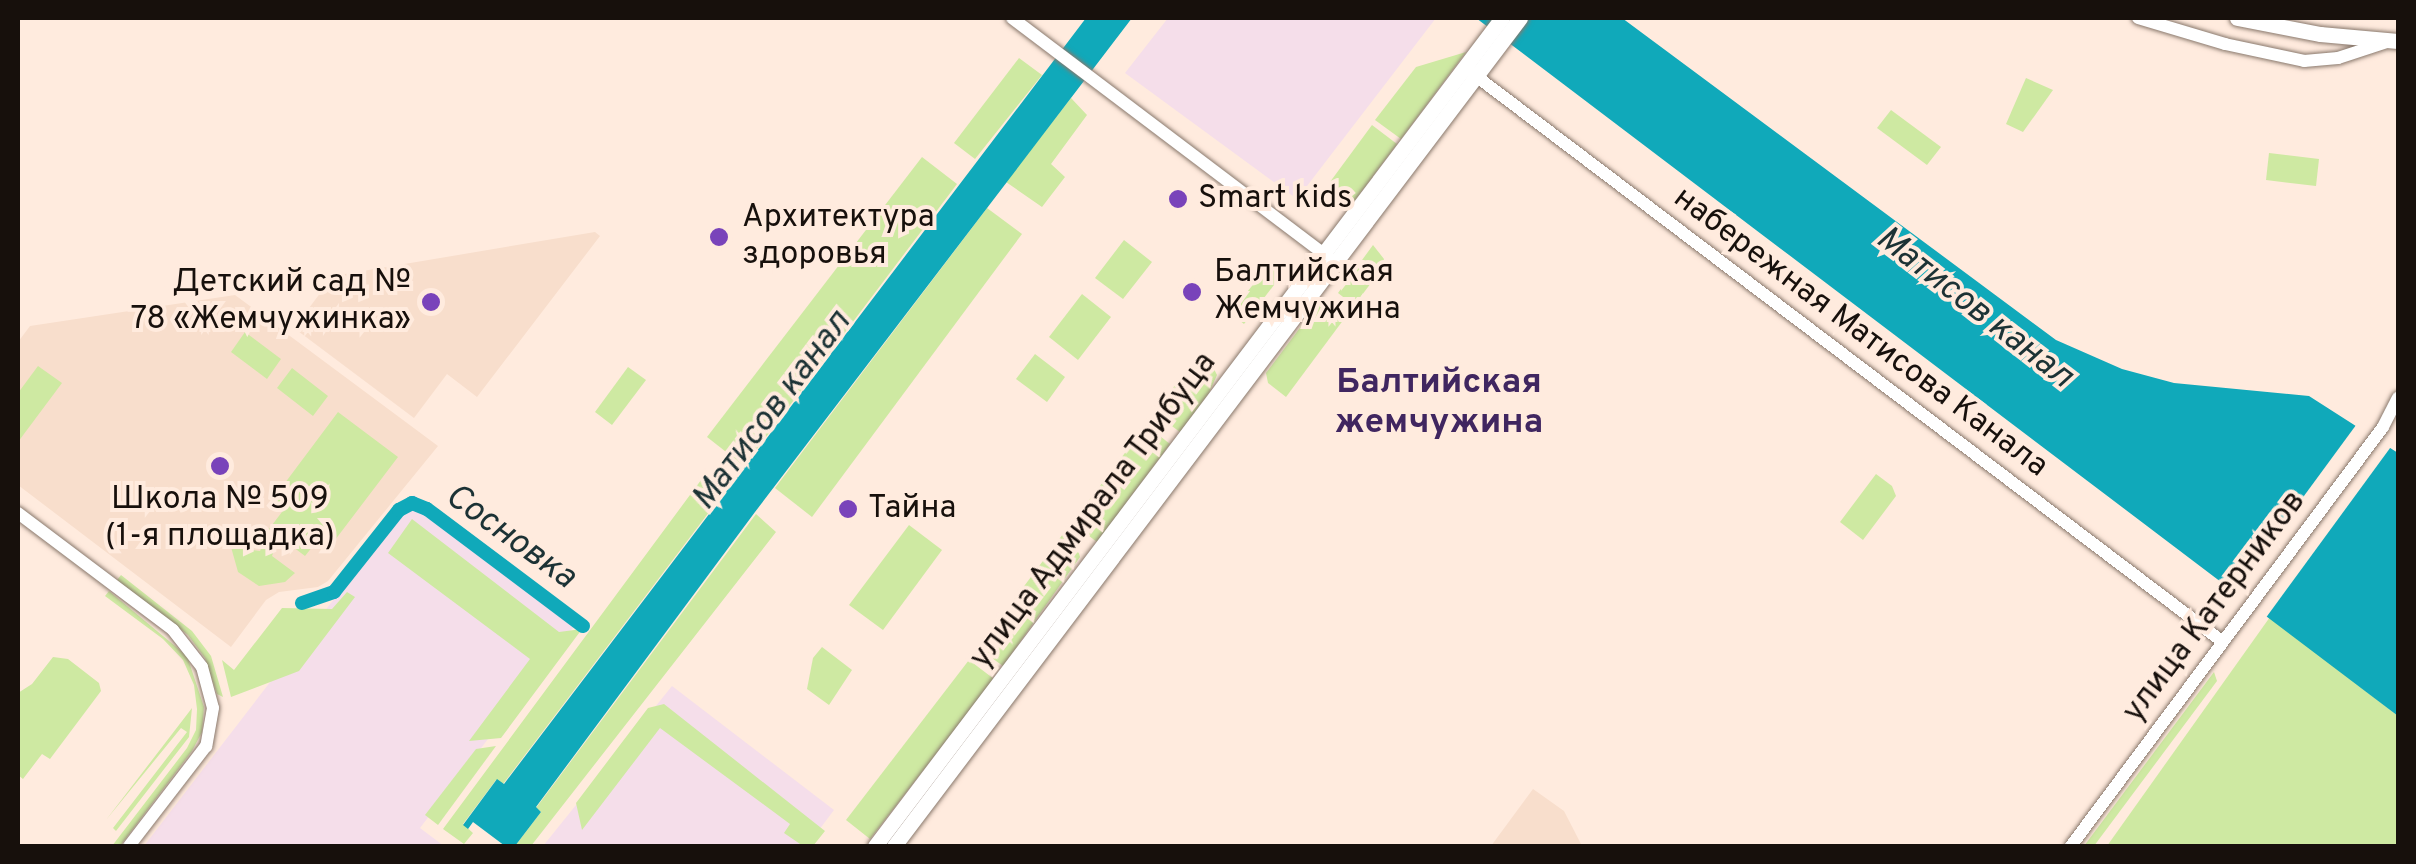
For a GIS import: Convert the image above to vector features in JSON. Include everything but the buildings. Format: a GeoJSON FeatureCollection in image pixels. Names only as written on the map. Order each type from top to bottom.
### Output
{"type":"FeatureCollection","features":[{"type":"Feature","properties":{"kind":"street"},"geometry":{"type":"LineString","coordinates":[[1012,18],[1329,258]]}},
{"type":"Feature","properties":{"kind":"street","name":"улица Адмирала Трибуца"},"geometry":{"type":"LineString","coordinates":[[1492,42],[1502,18]]}},
{"type":"Feature","properties":{"kind":"street","name":"улица Адмирала Трибуца"},"geometry":{"type":"LineString","coordinates":[[894,846],[1470,71],[1492,42],[1520,18]]}},
{"type":"Feature","properties":{"kind":"street"},"geometry":{"type":"LineString","coordinates":[[2138,18],[2224,44],[2304,61],[2338,58],[2395,41]]}},
{"type":"Feature","properties":{"kind":"street"},"geometry":{"type":"LineString","coordinates":[[2237,18],[2320,34],[2395,41]]}},
{"type":"Feature","properties":{"kind":"street","name":"набережная Матисова Канала"},"geometry":{"type":"LineString","coordinates":[[1470,71],[2223,642]]}},
{"type":"Feature","properties":{"kind":"street","name":"улица Адмирала Трибуца"},"geometry":{"type":"LineString","coordinates":[[875,846],[1329,258]]}},
{"type":"Feature","properties":{"kind":"street","name":"улица Катерников"},"geometry":{"type":"LineString","coordinates":[[2071,846],[2383,427],[2398,398]]}},
{"type":"Feature","properties":{"kind":"street"},"geometry":{"type":"LineString","coordinates":[[18,513],[184,640],[202,666],[213,708],[206,746],[129,846]]}},
{"type":"Feature","properties":{"kind":"shaded area"},"geometry":{"type":"Polygon","coordinates":[[[1168,18],[1436,18],[1297,199],[1125,73],[1168,18]]]}},
{"type":"Feature","properties":{"kind":"shaded area","name":"Детский сад № 78 «Жемчужинка»"},"geometry":{"type":"Polygon","coordinates":[[[595,232],[600,236],[477,397],[447,374],[414,418],[294,328],[333,276],[595,232]]]}},
{"type":"Feature","properties":{"kind":"shaded area","name":"Школа № 509 (1-я площадка)"},"geometry":{"type":"Polygon","coordinates":[[[235,295],[438,446],[328,581],[318,587],[279,592],[266,600],[231,647],[18,485],[18,342],[30,326],[235,295]]]}},
{"type":"Feature","properties":{"kind":"shaded area"},"geometry":{"type":"Polygon","coordinates":[[[414,495],[575,625],[420,828],[444,846],[144,846],[414,495]]]}},
{"type":"Feature","properties":{"kind":"shaded area"},"geometry":{"type":"Polygon","coordinates":[[[672,686],[834,810],[807,846],[543,846],[672,686]]]}},
{"type":"Feature","properties":{"kind":"shaded area"},"geometry":{"type":"Polygon","coordinates":[[[1533,789],[1564,811],[1582,846],[1491,846],[1533,789]]]}},
{"type":"Feature","properties":{"kind":"green space"},"geometry":{"type":"Polygon","coordinates":[[[1466,52],[1401,139],[1375,120],[1416,67],[1466,52]]]}},
{"type":"Feature","properties":{"kind":"green space"},"geometry":{"type":"Polygon","coordinates":[[[1019,58],[1042,75],[975,159],[954,143],[1019,58]]]}},
{"type":"Feature","properties":{"kind":"green space"},"geometry":{"type":"Polygon","coordinates":[[[2026,78],[2053,90],[2023,132],[2006,124],[2026,78]]]}},
{"type":"Feature","properties":{"kind":"green space"},"geometry":{"type":"Polygon","coordinates":[[[1071,98],[1087,115],[1051,164],[1065,177],[1042,207],[1006,182],[1071,98]]]}},
{"type":"Feature","properties":{"kind":"green space"},"geometry":{"type":"Polygon","coordinates":[[[1891,110],[1941,147],[1927,165],[1877,128],[1891,110]]]}},
{"type":"Feature","properties":{"kind":"green space"},"geometry":{"type":"Polygon","coordinates":[[[1372,125],[1397,144],[1347,211],[1331,193],[1330,182],[1372,125]]]}},
{"type":"Feature","properties":{"kind":"green space"},"geometry":{"type":"Polygon","coordinates":[[[2269,153],[2319,159],[2316,186],[2266,180],[2269,153]]]}},
{"type":"Feature","properties":{"kind":"green space"},"geometry":{"type":"Polygon","coordinates":[[[922,157],[957,184],[744,466],[707,437],[922,157]]]}},
{"type":"Feature","properties":{"kind":"green space"},"geometry":{"type":"Polygon","coordinates":[[[987,208],[1022,234],[812,517],[775,488],[987,208]]]}},
{"type":"Feature","properties":{"kind":"green space"},"geometry":{"type":"Polygon","coordinates":[[[1124,240],[1152,262],[1123,299],[1095,278],[1124,240]]]}},
{"type":"Feature","properties":{"kind":"green space"},"geometry":{"type":"Polygon","coordinates":[[[1373,245],[1384,259],[1380,271],[1359,299],[1347,300],[1338,293],[1373,245]]]}},
{"type":"Feature","properties":{"kind":"green space"},"geometry":{"type":"Polygon","coordinates":[[[1273,260],[1281,264],[1284,272],[1244,324],[1230,313],[1273,260]]]}},
{"type":"Feature","properties":{"kind":"green space"},"geometry":{"type":"Polygon","coordinates":[[[1082,294],[1111,317],[1078,360],[1049,337],[1082,294]]]}},
{"type":"Feature","properties":{"kind":"green space"},"geometry":{"type":"Polygon","coordinates":[[[1323,297],[1347,315],[1286,397],[1268,383],[1266,373],[1323,297]]]}},
{"type":"Feature","properties":{"kind":"green space"},"geometry":{"type":"Polygon","coordinates":[[[245,332],[281,359],[267,379],[231,352],[245,332]]]}},
{"type":"Feature","properties":{"kind":"green space"},"geometry":{"type":"Polygon","coordinates":[[[1035,354],[1065,377],[1047,402],[1016,379],[1035,354]]]}},
{"type":"Feature","properties":{"kind":"green space"},"geometry":{"type":"Polygon","coordinates":[[[1199,364],[1213,367],[1217,375],[1209,393],[1180,432],[1154,413],[1188,368],[1199,364]]]}},
{"type":"Feature","properties":{"kind":"green space"},"geometry":{"type":"Polygon","coordinates":[[[38,366],[62,383],[18,442],[18,393],[38,366]]]}},
{"type":"Feature","properties":{"kind":"green space"},"geometry":{"type":"Polygon","coordinates":[[[628,367],[646,380],[612,425],[595,412],[628,367]]]}},
{"type":"Feature","properties":{"kind":"green space"},"geometry":{"type":"Polygon","coordinates":[[[292,368],[328,396],[313,416],[277,388],[292,368]]]}},
{"type":"Feature","properties":{"kind":"green space"},"geometry":{"type":"Polygon","coordinates":[[[338,412],[398,457],[332,544],[321,536],[305,556],[269,529],[285,508],[273,499],[338,412]]]}},
{"type":"Feature","properties":{"kind":"green space"},"geometry":{"type":"Polygon","coordinates":[[[1146,425],[1170,444],[1097,542],[1072,523],[1146,425]]]}},
{"type":"Feature","properties":{"kind":"green space"},"geometry":{"type":"Polygon","coordinates":[[[1876,474],[1892,486],[1896,496],[1863,540],[1840,522],[1876,474]]]}},
{"type":"Feature","properties":{"kind":"green space"},"geometry":{"type":"Polygon","coordinates":[[[704,476],[725,491],[503,784],[496,780],[463,824],[473,833],[464,844],[443,829],[704,476]]]}},
{"type":"Feature","properties":{"kind":"green space"},"geometry":{"type":"Polygon","coordinates":[[[756,514],[776,532],[531,846],[515,846],[541,812],[536,808],[756,514]]]}},
{"type":"Feature","properties":{"kind":"green space"},"geometry":{"type":"Polygon","coordinates":[[[412,519],[559,632],[582,629],[501,738],[469,741],[530,659],[388,553],[412,519]]]}},
{"type":"Feature","properties":{"kind":"green space"},"geometry":{"type":"Polygon","coordinates":[[[909,525],[942,550],[883,630],[849,605],[909,525]]]}},
{"type":"Feature","properties":{"kind":"green space"},"geometry":{"type":"Polygon","coordinates":[[[1063,534],[1076,543],[1080,557],[1003,666],[978,648],[1063,534]]]}},
{"type":"Feature","properties":{"kind":"green space"},"geometry":{"type":"Polygon","coordinates":[[[263,544],[275,548],[272,556],[295,573],[285,582],[259,586],[238,572],[231,547],[260,551],[263,544]]]}},
{"type":"Feature","properties":{"kind":"green space"},"geometry":{"type":"Polygon","coordinates":[[[121,575],[192,631],[211,656],[223,697],[217,694],[205,658],[188,635],[117,580],[121,575]]]}},
{"type":"Feature","properties":{"kind":"green space"},"geometry":{"type":"Polygon","coordinates":[[[109,591],[187,656],[204,707],[202,732],[192,751],[120,846],[112,846],[187,748],[196,730],[197,709],[194,685],[183,660],[163,639],[105,596],[109,591]]]}},
{"type":"Feature","properties":{"kind":"green space"},"geometry":{"type":"Polygon","coordinates":[[[347,592],[355,597],[299,671],[231,697],[222,660],[234,670],[282,608],[332,609],[347,592]]]}},
{"type":"Feature","properties":{"kind":"green space"},"geometry":{"type":"Polygon","coordinates":[[[2270,617],[2398,716],[2398,846],[2107,846],[2270,617]]]}},
{"type":"Feature","properties":{"kind":"green space"},"geometry":{"type":"Polygon","coordinates":[[[822,647],[852,670],[829,705],[807,689],[813,658],[822,647]]]}},
{"type":"Feature","properties":{"kind":"green space"},"geometry":{"type":"Polygon","coordinates":[[[53,657],[68,659],[99,683],[101,691],[50,759],[42,754],[23,779],[18,775],[18,693],[32,684],[53,657]]]}},
{"type":"Feature","properties":{"kind":"green space"},"geometry":{"type":"Polygon","coordinates":[[[969,660],[994,679],[870,839],[846,820],[969,660]]]}},
{"type":"Feature","properties":{"kind":"green space"},"geometry":{"type":"Polygon","coordinates":[[[2214,672],[2217,681],[2094,846],[2084,846],[2214,672]]]}},
{"type":"Feature","properties":{"kind":"green space"},"geometry":{"type":"Polygon","coordinates":[[[664,704],[825,831],[813,846],[803,846],[784,833],[790,824],[660,728],[582,830],[576,803],[648,708],[664,704]]]}},
{"type":"Feature","properties":{"kind":"green space"},"geometry":{"type":"Polygon","coordinates":[[[192,708],[189,737],[116,831],[113,828],[187,732],[181,728],[106,820],[192,708]]]}},
{"type":"Feature","properties":{"kind":"green space"},"geometry":{"type":"Polygon","coordinates":[[[496,746],[438,825],[425,815],[476,749],[496,746]]]}},
{"type":"Feature","properties":{"kind":"water"},"geometry":{"type":"Polygon","coordinates":[[[1086,18],[1132,18],[755,512],[536,807],[541,812],[515,846],[505,846],[473,822],[468,829],[463,825],[497,779],[504,784],[1086,18]]]}},
{"type":"Feature","properties":{"kind":"water","name":"Матисов канал"},"geometry":{"type":"Polygon","coordinates":[[[1476,18],[1622,18],[2056,340],[2122,369],[2174,383],[2309,396],[2398,453],[2398,716],[1476,18]]]}},
{"type":"Feature","properties":{"kind":"pier"},"geometry":{"type":"Polygon","coordinates":[[[2359,421],[2393,444],[2265,619],[2232,594],[2359,421]]]}},
{"type":"Feature","properties":{"kind":"waterway","name":"Сосновка"},"geometry":{"type":"LineString","coordinates":[[302,603],[334,592],[399,510],[412,503],[427,509],[583,626]]}},
{"type":"Feature","properties":{"kind":"place","name":"Smart kids"},"geometry":{"type":"Point","coordinates":[1178,199]}},
{"type":"Feature","properties":{"kind":"place","name":"Архитектура здоровья"},"geometry":{"type":"Point","coordinates":[719,237]}},
{"type":"Feature","properties":{"kind":"place","name":"Балтийская Жемчужина"},"geometry":{"type":"Point","coordinates":[1192,292]}},
{"type":"Feature","properties":{"kind":"place","name":"Детский сад № 78 «Жемчужинка»"},"geometry":{"type":"Point","coordinates":[431,302]}},
{"type":"Feature","properties":{"kind":"place","name":"Школа № 509 (1-я площадка)"},"geometry":{"type":"Point","coordinates":[220,466]}},
{"type":"Feature","properties":{"kind":"place","name":"Тайна"},"geometry":{"type":"Point","coordinates":[848,509]}},
{"type":"Feature","properties":{"kind":"district","name":"Балтийская жемчужина"},"geometry":{"type":"Point","coordinates":[1439,403]}}]}
